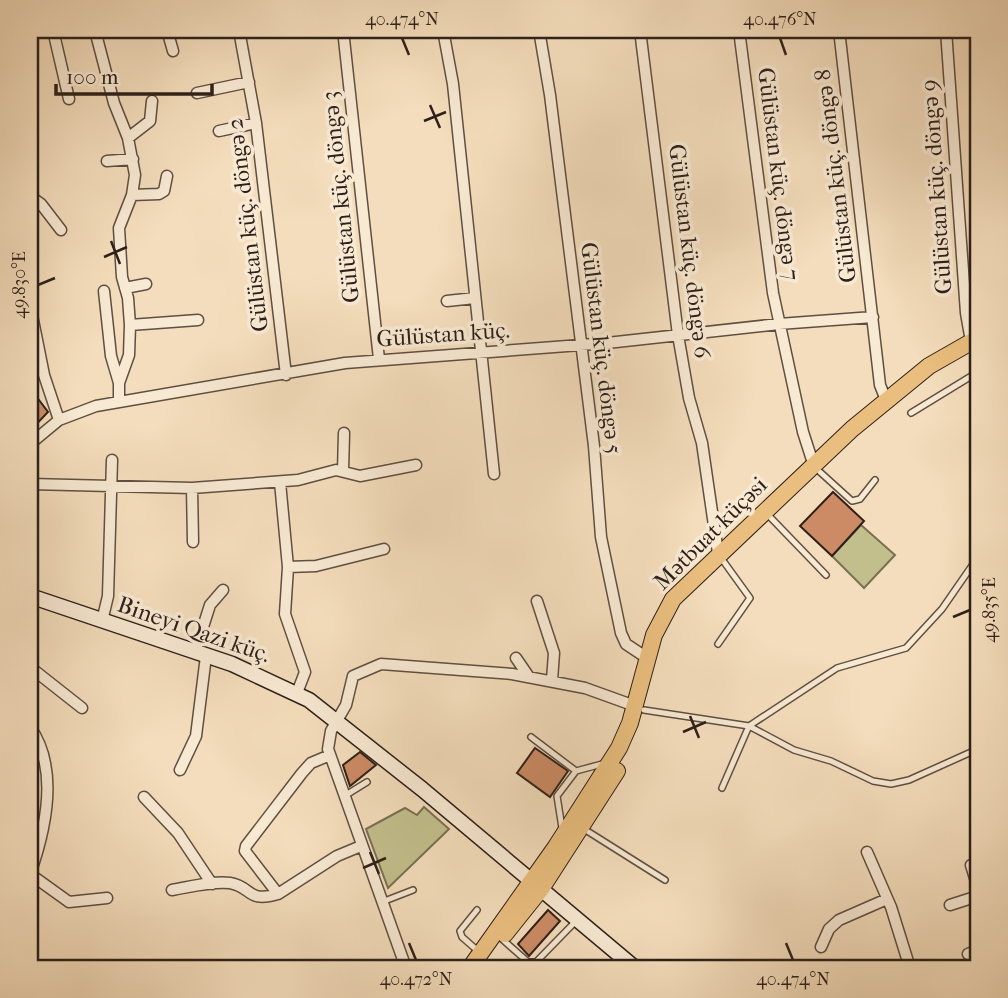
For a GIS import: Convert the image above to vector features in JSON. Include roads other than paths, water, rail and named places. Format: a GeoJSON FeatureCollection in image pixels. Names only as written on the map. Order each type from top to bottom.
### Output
{"type":"FeatureCollection","features":[{"type":"Feature","properties":{"kind":"main road","name":"Mətbuat küçəsi"},"geometry":{"type":"LineString","coordinates":[[478,961],[582,827],[627,754],[639,708],[647,658],[662,615],[673,599],[889,404],[976,344]]}},
{"type":"Feature","properties":{"kind":"main road","name":"Mətbuat küçəsi"},"geometry":{"type":"LineString","coordinates":[[470,968],[502,938],[536,885],[563,834],[611,760],[639,708],[671,621],[721,557]]}},
{"type":"Feature","properties":{"kind":"main road","name":"Bineyi Qazi küç."},"geometry":{"type":"LineString","coordinates":[[30,596],[254,672],[297,693],[336,719],[578,920],[628,966]]}},
{"type":"Feature","properties":{"kind":"street"},"geometry":{"type":"LineString","coordinates":[[53,30],[69,99]]}},
{"type":"Feature","properties":{"kind":"street"},"geometry":{"type":"LineString","coordinates":[[114,30],[99,34],[97,38],[114,103],[128,138],[135,175],[132,195],[119,228],[130,325],[129,355],[118,383]]}},
{"type":"Feature","properties":{"kind":"street"},"geometry":{"type":"LineString","coordinates":[[167,30],[173,51]]}},
{"type":"Feature","properties":{"kind":"street","name":"Gülüstan küç. döngə 2"},"geometry":{"type":"LineString","coordinates":[[239,30],[256,123],[286,375]]}},
{"type":"Feature","properties":{"kind":"street","name":"Gülüstan küç. döngə 3"},"geometry":{"type":"LineString","coordinates":[[343,30],[379,359]]}},
{"type":"Feature","properties":{"kind":"street"},"geometry":{"type":"LineString","coordinates":[[443,30],[453,84],[494,474]]}},
{"type":"Feature","properties":{"kind":"street","name":"Gülüstan küç. döngə 5"},"geometry":{"type":"LineString","coordinates":[[539,30],[550,95],[607,571],[626,644],[647,658]]}},
{"type":"Feature","properties":{"kind":"street","name":"Gülüstan küç. döngə 6"},"geometry":{"type":"LineString","coordinates":[[640,30],[678,335],[689,398],[702,443],[705,475],[721,557]]}},
{"type":"Feature","properties":{"kind":"street","name":"Gülüstan küç. döngə 7"},"geometry":{"type":"LineString","coordinates":[[739,30],[767,257],[803,432],[816,468]]}},
{"type":"Feature","properties":{"kind":"street","name":"Gülüstan küç. döngə 8"},"geometry":{"type":"LineString","coordinates":[[839,30],[880,385],[889,404]]}},
{"type":"Feature","properties":{"kind":"street","name":"Gülüstan küç. döngə 9"},"geometry":{"type":"LineString","coordinates":[[946,30],[966,313],[976,344]]}},
{"type":"Feature","properties":{"kind":"street"},"geometry":{"type":"LineString","coordinates":[[197,93],[249,82]]}},
{"type":"Feature","properties":{"kind":"street"},"geometry":{"type":"LineString","coordinates":[[128,138],[150,121],[152,102]]}},
{"type":"Feature","properties":{"kind":"street"},"geometry":{"type":"LineString","coordinates":[[219,131],[256,123]]}},
{"type":"Feature","properties":{"kind":"street"},"geometry":{"type":"LineString","coordinates":[[107,161],[133,159]]}},
{"type":"Feature","properties":{"kind":"street"},"geometry":{"type":"LineString","coordinates":[[132,195],[159,194],[164,191],[167,176]]}},
{"type":"Feature","properties":{"kind":"street"},"geometry":{"type":"LineString","coordinates":[[30,196],[41,204],[61,230]]}},
{"type":"Feature","properties":{"kind":"street"},"geometry":{"type":"LineString","coordinates":[[125,288],[146,284]]}},
{"type":"Feature","properties":{"kind":"street"},"geometry":{"type":"LineString","coordinates":[[104,291],[119,401]]}},
{"type":"Feature","properties":{"kind":"street"},"geometry":{"type":"LineString","coordinates":[[447,301],[475,298]]}},
{"type":"Feature","properties":{"kind":"street"},"geometry":{"type":"LineString","coordinates":[[30,305],[44,375],[59,421]]}},
{"type":"Feature","properties":{"kind":"street","name":"Gülüstan küç."},"geometry":{"type":"LineString","coordinates":[[30,444],[59,421],[78,412],[119,401],[379,359],[581,345],[873,317]]}},
{"type":"Feature","properties":{"kind":"street"},"geometry":{"type":"LineString","coordinates":[[130,325],[198,320]]}},
{"type":"Feature","properties":{"kind":"street"},"geometry":{"type":"LineString","coordinates":[[30,369],[44,375]]}},
{"type":"Feature","properties":{"kind":"street"},"geometry":{"type":"LineString","coordinates":[[343,471],[344,433]]}},
{"type":"Feature","properties":{"kind":"street"},"geometry":{"type":"LineString","coordinates":[[102,621],[108,596],[113,460]]}},
{"type":"Feature","properties":{"kind":"street"},"geometry":{"type":"LineString","coordinates":[[30,484],[192,488],[280,482],[343,471],[360,476],[416,465]]}},
{"type":"Feature","properties":{"kind":"street"},"geometry":{"type":"LineString","coordinates":[[280,482],[288,567],[285,614],[305,672],[297,693]]}},
{"type":"Feature","properties":{"kind":"street"},"geometry":{"type":"LineString","coordinates":[[192,488],[193,542]]}},
{"type":"Feature","properties":{"kind":"street"},"geometry":{"type":"LineString","coordinates":[[288,567],[316,566],[384,550]]}},
{"type":"Feature","properties":{"kind":"street"},"geometry":{"type":"LineString","coordinates":[[180,770],[196,736],[201,654],[210,605],[223,590]]}},
{"type":"Feature","properties":{"kind":"street"},"geometry":{"type":"LineString","coordinates":[[537,601],[554,653],[552,680]]}},
{"type":"Feature","properties":{"kind":"street"},"geometry":{"type":"LineString","coordinates":[[516,658],[529,677]]}},
{"type":"Feature","properties":{"kind":"street"},"geometry":{"type":"LineString","coordinates":[[406,968],[330,755],[331,731],[346,705],[349,681],[374,665],[464,668],[552,680],[639,708]]}},
{"type":"Feature","properties":{"kind":"street"},"geometry":{"type":"LineString","coordinates":[[30,667],[82,708]]}},
{"type":"Feature","properties":{"kind":"street"},"geometry":{"type":"LineString","coordinates":[[30,727],[42,751],[48,785],[30,874],[69,902],[107,898]]}},
{"type":"Feature","properties":{"kind":"street"},"geometry":{"type":"LineString","coordinates":[[278,894],[245,851],[246,846],[311,762],[330,755]]}},
{"type":"Feature","properties":{"kind":"street"},"geometry":{"type":"LineString","coordinates":[[144,797],[178,833],[212,884]]}},
{"type":"Feature","properties":{"kind":"street"},"geometry":{"type":"LineString","coordinates":[[172,890],[212,884],[234,884],[253,897],[278,894],[337,856],[361,846]]}},
{"type":"Feature","properties":{"kind":"street"},"geometry":{"type":"LineString","coordinates":[[867,852],[911,968]]}},
{"type":"Feature","properties":{"kind":"street"},"geometry":{"type":"LineString","coordinates":[[971,865],[978,888]]}},
{"type":"Feature","properties":{"kind":"street"},"geometry":{"type":"LineString","coordinates":[[950,905],[978,896]]}},
{"type":"Feature","properties":{"kind":"street"},"geometry":{"type":"LineString","coordinates":[[821,947],[829,929],[839,920],[887,899]]}},
{"type":"Feature","properties":{"kind":"lane"},"geometry":{"type":"LineString","coordinates":[[911,413],[978,372]]}},
{"type":"Feature","properties":{"kind":"lane"},"geometry":{"type":"LineString","coordinates":[[816,468],[852,501],[860,499],[874,480]]}},
{"type":"Feature","properties":{"kind":"lane"},"geometry":{"type":"LineString","coordinates":[[767,514],[826,575]]}},
{"type":"Feature","properties":{"kind":"lane"},"geometry":{"type":"LineString","coordinates":[[718,644],[750,598],[721,557]]}},
{"type":"Feature","properties":{"kind":"lane"},"geometry":{"type":"LineString","coordinates":[[722,788],[749,726],[837,668],[906,648],[949,601],[978,557]]}},
{"type":"Feature","properties":{"kind":"lane"},"geometry":{"type":"LineString","coordinates":[[639,708],[749,726],[794,750],[831,761],[873,781],[891,784],[909,780],[978,749]]}},
{"type":"Feature","properties":{"kind":"lane"},"geometry":{"type":"LineString","coordinates":[[531,737],[576,771]]}},
{"type":"Feature","properties":{"kind":"lane"},"geometry":{"type":"LineString","coordinates":[[563,834],[557,796],[576,771],[611,760]]}},
{"type":"Feature","properties":{"kind":"lane"},"geometry":{"type":"LineString","coordinates":[[346,795],[367,782]]}},
{"type":"Feature","properties":{"kind":"lane"},"geometry":{"type":"LineString","coordinates":[[582,827],[665,880]]}},
{"type":"Feature","properties":{"kind":"lane"},"geometry":{"type":"LineString","coordinates":[[382,902],[413,890]]}},
{"type":"Feature","properties":{"kind":"lane"},"geometry":{"type":"LineString","coordinates":[[477,910],[460,931],[478,961]]}},
{"type":"Feature","properties":{"kind":"lane"},"geometry":{"type":"LineString","coordinates":[[502,938],[528,962],[536,962],[578,920]]}}]}
